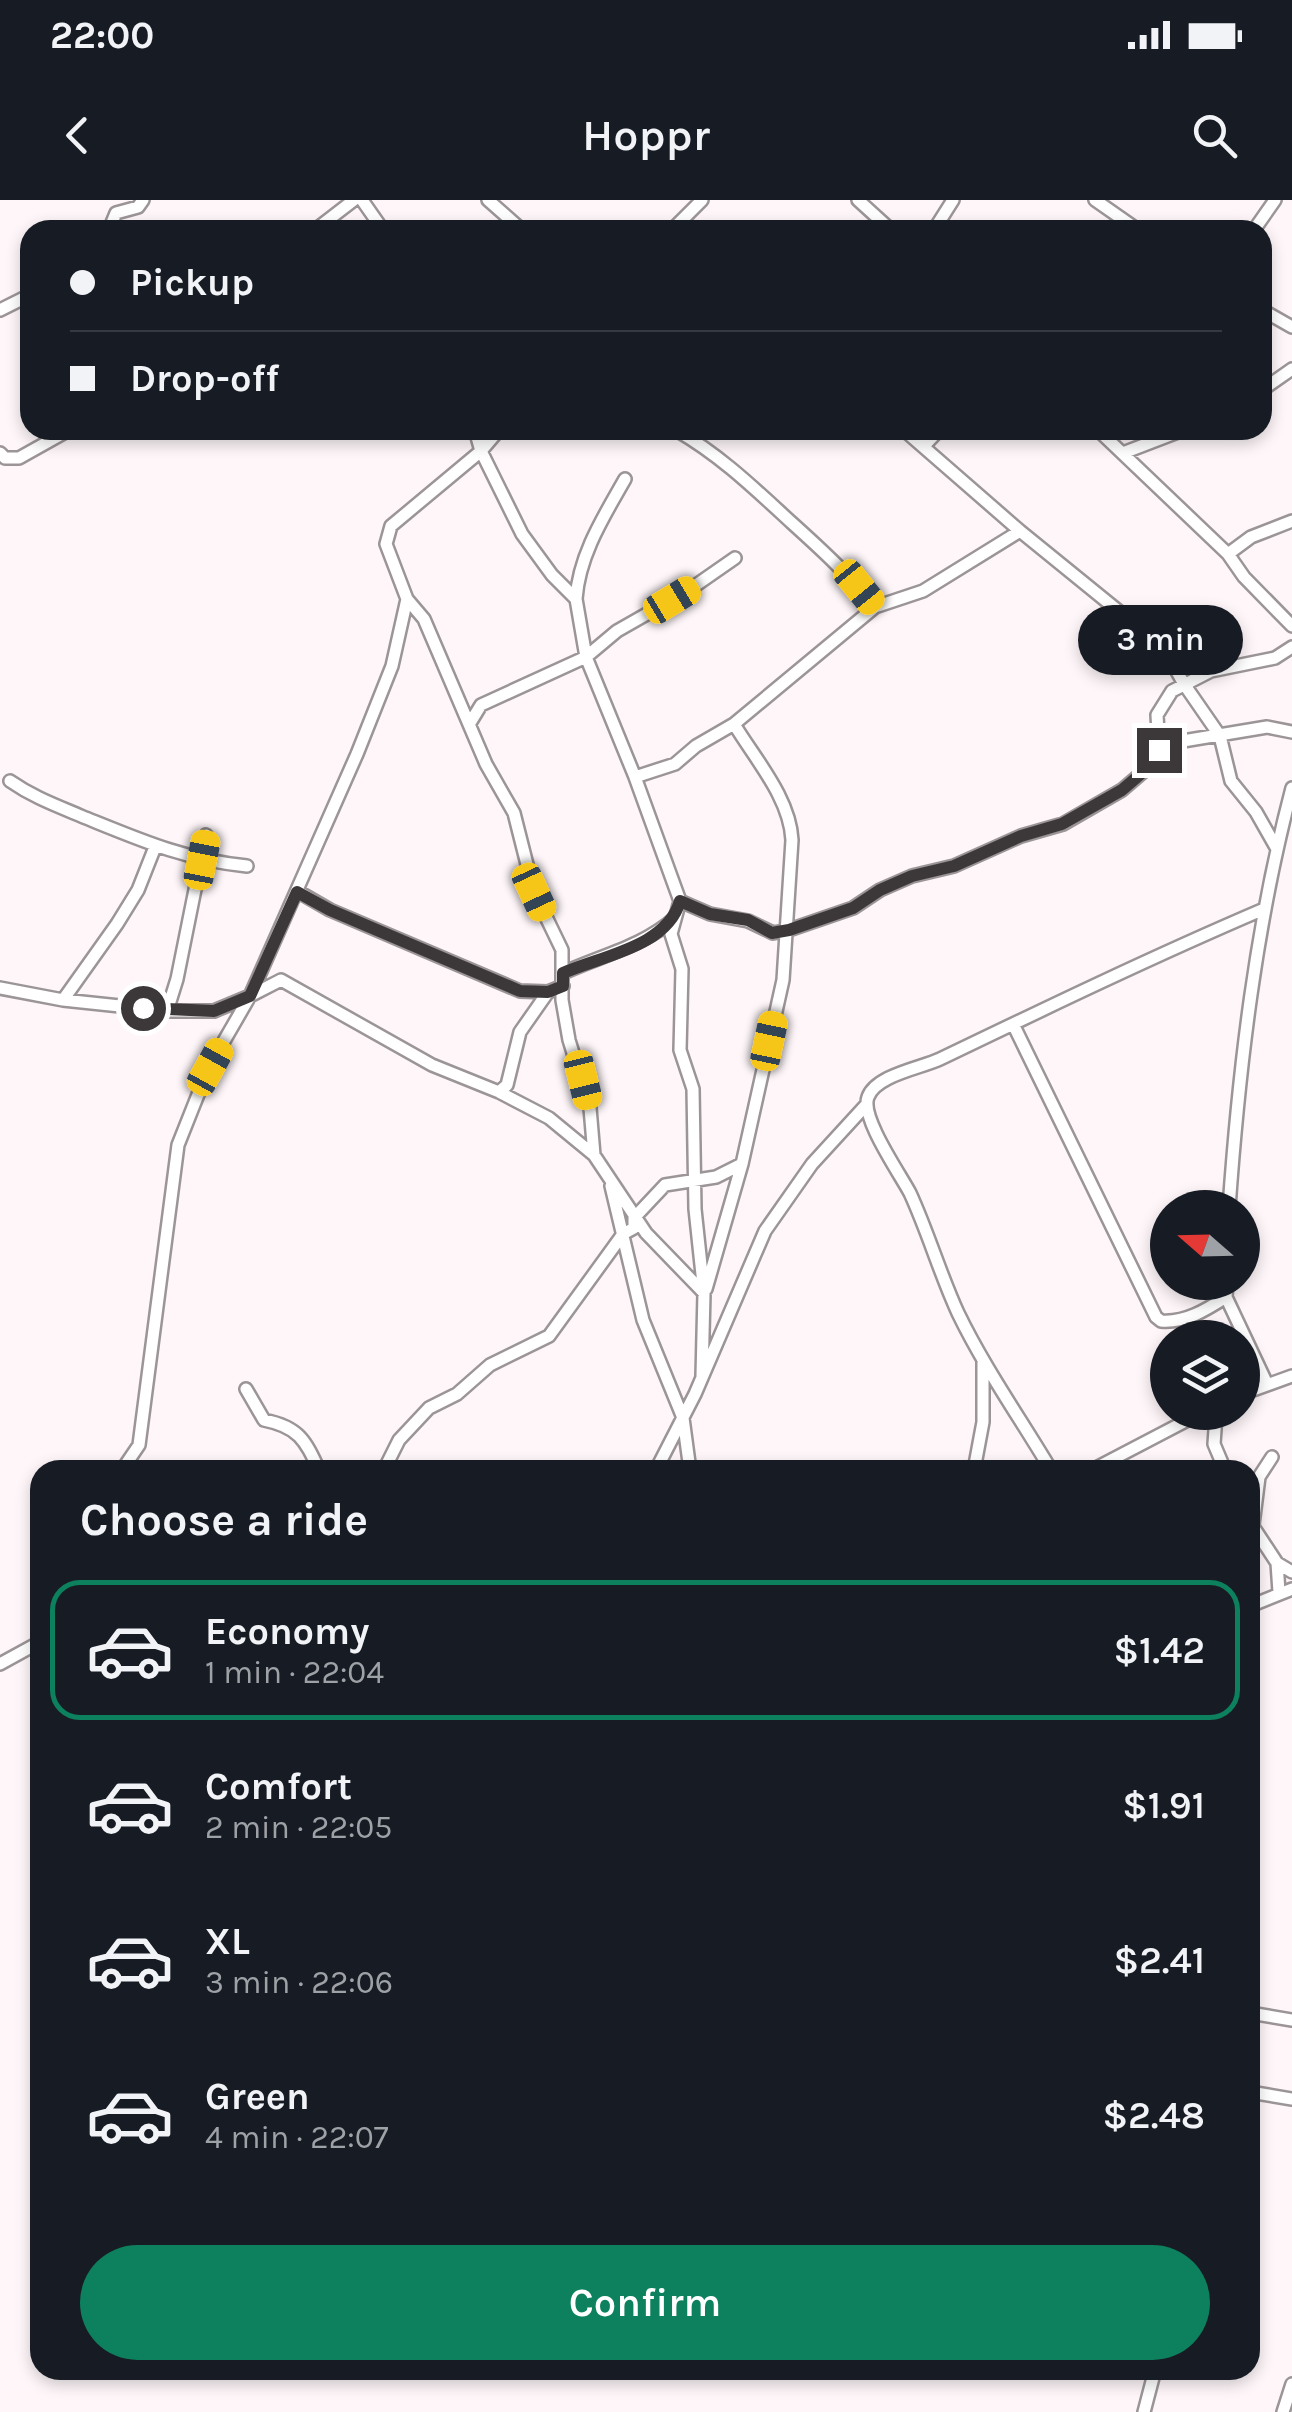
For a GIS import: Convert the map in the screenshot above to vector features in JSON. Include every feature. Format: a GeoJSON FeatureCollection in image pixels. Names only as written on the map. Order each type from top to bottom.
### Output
{"type":"FeatureCollection","features":[{"type":"Feature","properties":{"kind":"street"},"geometry":{"type":"LineString","coordinates":[[113,220],[116,214],[138,207],[143,200]]}},
{"type":"Feature","properties":{"kind":"street"},"geometry":{"type":"LineString","coordinates":[[327,220],[354,200]]}},
{"type":"Feature","properties":{"kind":"street"},"geometry":{"type":"LineString","coordinates":[[488,200],[511,220]]}},
{"type":"Feature","properties":{"kind":"street"},"geometry":{"type":"LineString","coordinates":[[858,200],[880,220]]}},
{"type":"Feature","properties":{"kind":"street"},"geometry":{"type":"LineString","coordinates":[[1096,200],[1122,220]]}},
{"type":"Feature","properties":{"kind":"street"},"geometry":{"type":"LineString","coordinates":[[682,220],[700,201]]}},
{"type":"Feature","properties":{"kind":"street"},"geometry":{"type":"LineString","coordinates":[[0,453],[5,458],[18,458],[51,440]]}},
{"type":"Feature","properties":{"kind":"street"},"geometry":{"type":"LineString","coordinates":[[478,440],[522,534],[552,575],[576,599]]}},
{"type":"Feature","properties":{"kind":"street"},"geometry":{"type":"LineString","coordinates":[[490,440],[391,526],[386,544],[407,599],[424,619],[486,764],[514,813],[534,892],[562,950],[569,1040],[590,1108],[594,1155]]}},
{"type":"Feature","properties":{"kind":"street"},"geometry":{"type":"LineString","coordinates":[[693,440],[752,486],[842,566],[875,607]]}},
{"type":"Feature","properties":{"kind":"street"},"geometry":{"type":"LineString","coordinates":[[916,440],[1020,531],[1164,648],[1220,736],[1232,780],[1277,849]]}},
{"type":"Feature","properties":{"kind":"street"},"geometry":{"type":"LineString","coordinates":[[924,446],[930,440]]}},
{"type":"Feature","properties":{"kind":"street"},"geometry":{"type":"LineString","coordinates":[[1109,440],[1228,554],[1244,578],[1292,626]]}},
{"type":"Feature","properties":{"kind":"street"},"geometry":{"type":"LineString","coordinates":[[1123,452],[1156,440]]}},
{"type":"Feature","properties":{"kind":"street"},"geometry":{"type":"LineString","coordinates":[[626,479],[590,546],[578,578],[576,599],[586,656],[680,901],[671,934],[682,970],[680,1050],[693,1089],[694,1180],[704,1293],[702,1376]]}},
{"type":"Feature","properties":{"kind":"street"},"geometry":{"type":"LineString","coordinates":[[1228,554],[1250,537],[1292,521]]}},
{"type":"Feature","properties":{"kind":"street"},"geometry":{"type":"LineString","coordinates":[[635,777],[675,764],[696,746],[734,724],[875,607],[923,591],[1020,531]]}},
{"type":"Feature","properties":{"kind":"street"},"geometry":{"type":"LineString","coordinates":[[470,723],[481,705],[586,656],[617,631],[689,590],[735,558]]}},
{"type":"Feature","properties":{"kind":"street"},"geometry":{"type":"LineString","coordinates":[[128,1460],[138,1445],[178,1145],[210,1067],[250,996],[297,892],[392,666],[407,599]]}},
{"type":"Feature","properties":{"kind":"street"},"geometry":{"type":"LineString","coordinates":[[680,901],[710,914],[748,920],[772,933],[789,930],[853,908],[912,876],[954,866],[1021,836],[1062,824],[1122,790],[1150,766],[1159,750],[1157,716],[1172,690],[1211,672],[1275,658],[1292,647]]}},
{"type":"Feature","properties":{"kind":"street"},"geometry":{"type":"LineString","coordinates":[[704,1293],[742,1164],[784,980],[789,930],[791,820],[734,724]]}},
{"type":"Feature","properties":{"kind":"street"},"geometry":{"type":"LineString","coordinates":[[1159,750],[1183,741],[1267,727],[1292,732]]}},
{"type":"Feature","properties":{"kind":"street"},"geometry":{"type":"LineString","coordinates":[[10,781],[35,798],[156,847],[202,860],[247,866]]}},
{"type":"Feature","properties":{"kind":"street"},"geometry":{"type":"LineString","coordinates":[[1230,1190],[1264,909],[1292,788]]}},
{"type":"Feature","properties":{"kind":"street"},"geometry":{"type":"LineString","coordinates":[[166,1011],[177,979],[206,834]]}},
{"type":"Feature","properties":{"kind":"street"},"geometry":{"type":"LineString","coordinates":[[64,1000],[118,924],[156,847]]}},
{"type":"Feature","properties":{"kind":"street"},"geometry":{"type":"LineString","coordinates":[[297,892],[345,917],[520,991],[548,992]]}},
{"type":"Feature","properties":{"kind":"street"},"geometry":{"type":"LineString","coordinates":[[661,1460],[766,1231],[812,1164],[867,1104],[872,1091],[886,1079],[917,1070],[1064,1002],[1130,966],[1264,909]]}},
{"type":"Feature","properties":{"kind":"street"},"geometry":{"type":"LineString","coordinates":[[499,1092],[508,1085],[520,1032],[548,992],[563,980],[633,947],[675,918]]}},
{"type":"Feature","properties":{"kind":"street"},"geometry":{"type":"LineString","coordinates":[[0,988],[64,1000],[166,1011],[214,1011],[281,980],[432,1065],[499,1092],[549,1118],[594,1155],[634,1218],[704,1293]]}},
{"type":"Feature","properties":{"kind":"street"},"geometry":{"type":"LineString","coordinates":[[1013,1024],[1156,1317],[1160,1321],[1179,1320],[1223,1300]]}},
{"type":"Feature","properties":{"kind":"street"},"geometry":{"type":"LineString","coordinates":[[867,1104],[878,1136],[909,1192],[959,1314],[1045,1460]]}},
{"type":"Feature","properties":{"kind":"street"},"geometry":{"type":"LineString","coordinates":[[389,1460],[399,1440],[429,1408],[457,1394],[490,1366],[549,1336],[623,1234],[634,1228],[634,1218],[665,1185],[716,1177],[742,1164]]}},
{"type":"Feature","properties":{"kind":"street"},"geometry":{"type":"LineString","coordinates":[[610,1178],[643,1320],[683,1418],[689,1460]]}},
{"type":"Feature","properties":{"kind":"street"},"geometry":{"type":"LineString","coordinates":[[1227,1300],[1267,1384]]}},
{"type":"Feature","properties":{"kind":"street"},"geometry":{"type":"LineString","coordinates":[[976,1460],[982,1422],[983,1356]]}},
{"type":"Feature","properties":{"kind":"street"},"geometry":{"type":"LineString","coordinates":[[1260,1387],[1292,1376]]}},
{"type":"Feature","properties":{"kind":"street"},"geometry":{"type":"LineString","coordinates":[[246,1389],[264,1420],[281,1424],[304,1438],[314,1460]]}},
{"type":"Feature","properties":{"kind":"street"},"geometry":{"type":"LineString","coordinates":[[1113,1460],[1176,1430]]}},
{"type":"Feature","properties":{"kind":"street"},"geometry":{"type":"LineString","coordinates":[[1212,1430],[1221,1460]]}},
{"type":"Feature","properties":{"kind":"street"},"geometry":{"type":"LineString","coordinates":[[1260,1475],[1272,1457]]}},
{"type":"Feature","properties":{"kind":"street"},"geometry":{"type":"LineString","coordinates":[[1260,1538],[1277,1563],[1285,1591],[1260,1602]]}},
{"type":"Feature","properties":{"kind":"street"},"geometry":{"type":"LineString","coordinates":[[1277,1563],[1292,1572]]}},
{"type":"Feature","properties":{"kind":"street"},"geometry":{"type":"LineString","coordinates":[[0,1664],[30,1648]]}},
{"type":"Feature","properties":{"kind":"street"},"geometry":{"type":"LineString","coordinates":[[1260,2015],[1292,2020]]}},
{"type":"Feature","properties":{"kind":"street"},"geometry":{"type":"LineString","coordinates":[[1260,2095],[1292,2099]]}},
{"type":"Feature","properties":{"kind":"street"},"geometry":{"type":"LineString","coordinates":[[1144,2412],[1152,2380]]}},
{"type":"Feature","properties":{"kind":"street"},"geometry":{"type":"LineString","coordinates":[[1283,2412],[1292,2384]]}},
{"type":"Feature","properties":{"kind":"route"},"geometry":{"type":"LineString","coordinates":[[143,1008],[214,1011],[250,996],[297,892],[487,978],[520,991],[548,992],[563,986],[563,973],[633,947],[658,932],[675,918],[680,901],[710,914],[748,920],[772,933],[789,930],[853,908],[912,876],[954,866],[1021,836],[1062,824],[1122,790],[1150,766],[1159,750]]}}]}
